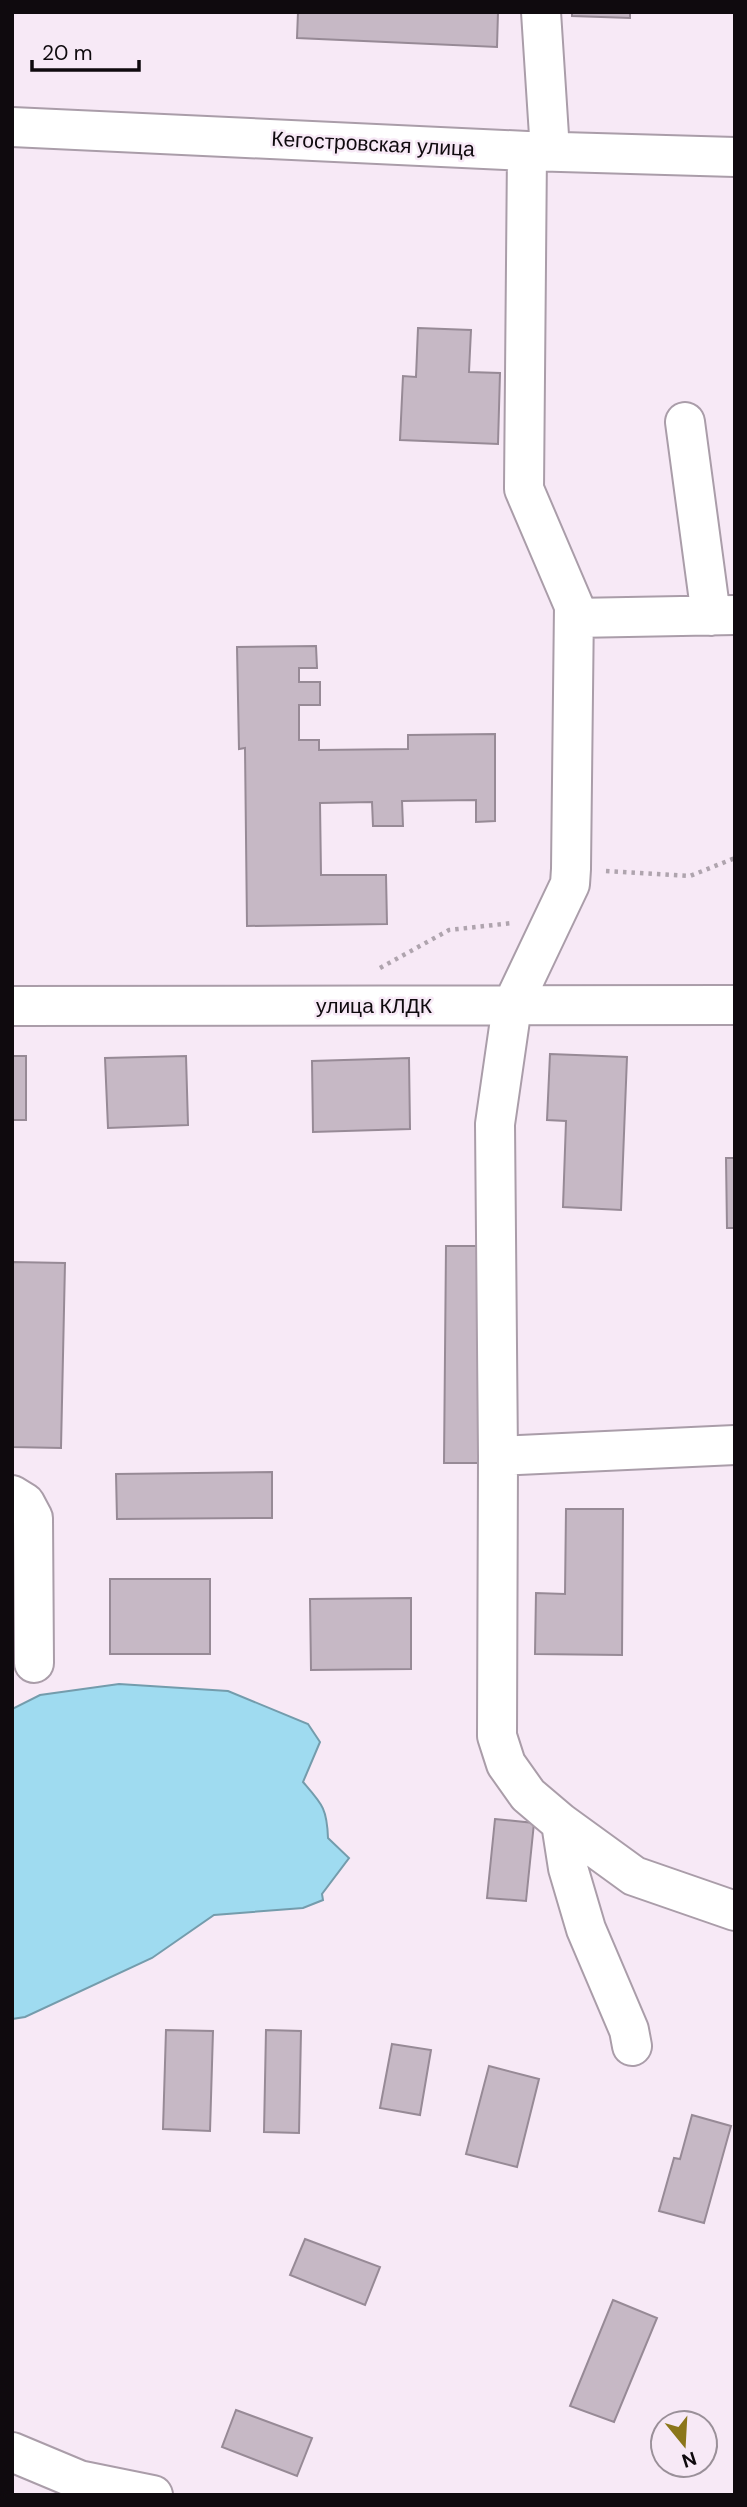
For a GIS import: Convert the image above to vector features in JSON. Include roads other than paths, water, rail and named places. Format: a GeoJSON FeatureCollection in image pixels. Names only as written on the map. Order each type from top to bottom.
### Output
{"type":"FeatureCollection","features":[{"type":"Feature","properties":{"kind":"street"},"geometry":{"type":"LineString","coordinates":[[541,12],[524,489],[574,606],[571,869],[570,884],[512,1006],[495,1124],[497,1736],[506,1765],[528,1795],[561,1823],[634,1875],[735,1911]]}},
{"type":"Feature","properties":{"kind":"street","name":"Кегостровская улица"},"geometry":{"type":"LineString","coordinates":[[12,127],[538,151],[735,157]]}},
{"type":"Feature","properties":{"kind":"street"},"geometry":{"type":"LineString","coordinates":[[574,618],[723,616],[685,422]]}},
{"type":"Feature","properties":{"kind":"street","name":"улица КЛДК"},"geometry":{"type":"LineString","coordinates":[[12,1006],[735,1004]]}},
{"type":"Feature","properties":{"kind":"street"},"geometry":{"type":"LineString","coordinates":[[498,1455],[735,1445]]}},
{"type":"Feature","properties":{"kind":"street"},"geometry":{"type":"LineString","coordinates":[[12,1495],[25,1503],[33,1518],[34,1662]]}},
{"type":"Feature","properties":{"kind":"street"},"geometry":{"type":"LineString","coordinates":[[561,1823],[575,1894],[586,1929],[629,2030],[632,2046]]}},
{"type":"Feature","properties":{"kind":"street"},"geometry":{"type":"LineString","coordinates":[[12,2452],[79,2480],[153,2495]]}},
{"type":"Feature","properties":{"kind":"water"},"geometry":{"type":"Polygon","coordinates":[[[119,1684],[228,1691],[308,1724],[320,1742],[303,1782],[322,1807],[328,1838],[349,1858],[322,1894],[323,1900],[303,1908],[214,1915],[152,1958],[25,2017],[12,2019],[12,1709],[40,1695],[119,1684]]]}}]}
